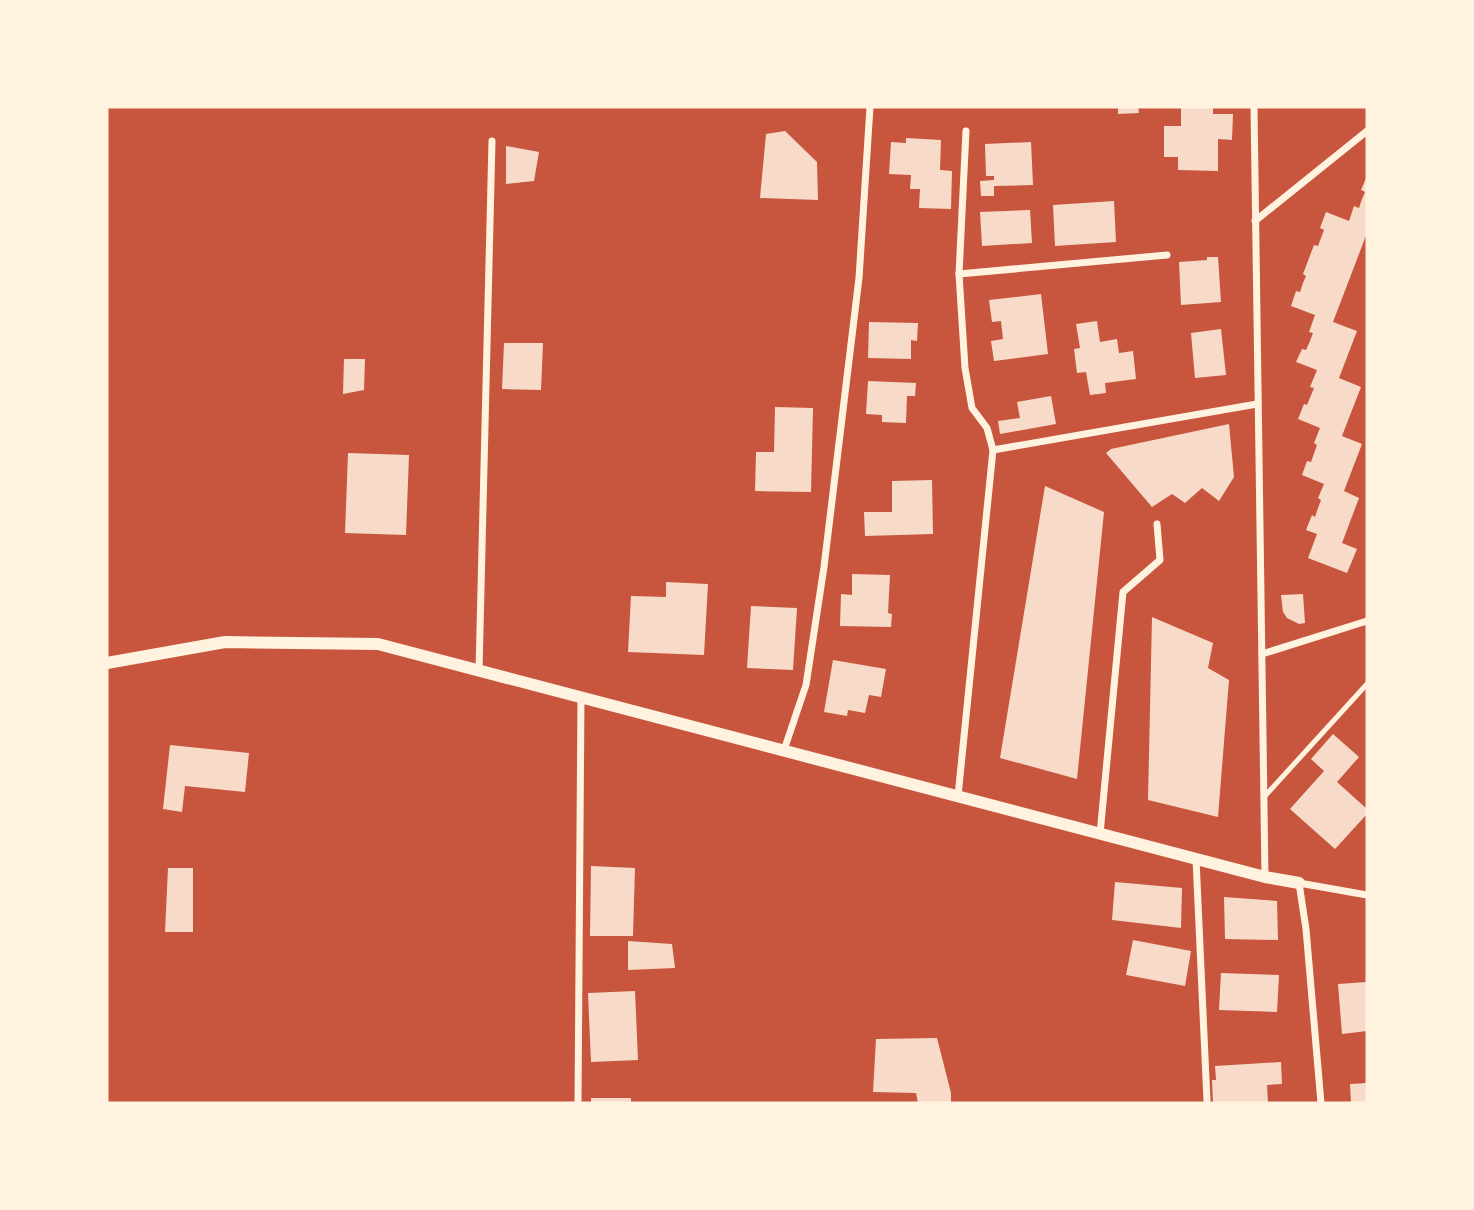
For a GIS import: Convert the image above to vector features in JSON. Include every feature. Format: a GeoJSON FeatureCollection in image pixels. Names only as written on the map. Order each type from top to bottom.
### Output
{"type":"FeatureCollection","features":[{"type":"Feature","properties":{"kind":"street"},"geometry":{"type":"LineString","coordinates":[[784,750],[806,685],[824,566],[859,278],[870,107]]}},
{"type":"Feature","properties":{"kind":"street"},"geometry":{"type":"LineString","coordinates":[[1254,107],[1265,877]]}},
{"type":"Feature","properties":{"kind":"street"},"geometry":{"type":"LineString","coordinates":[[958,796],[993,450],[987,428],[972,408],[965,368],[959,274],[966,131]]}},
{"type":"Feature","properties":{"kind":"street"},"geometry":{"type":"LineString","coordinates":[[1255,221],[1367,131]]}},
{"type":"Feature","properties":{"kind":"street"},"geometry":{"type":"LineString","coordinates":[[479,670],[492,141]]}},
{"type":"Feature","properties":{"kind":"street"},"geometry":{"type":"LineString","coordinates":[[959,274],[1167,255]]}},
{"type":"Feature","properties":{"kind":"street"},"geometry":{"type":"LineString","coordinates":[[993,450],[1257,404]]}},
{"type":"Feature","properties":{"kind":"street"},"geometry":{"type":"LineString","coordinates":[[1100,834],[1123,592],[1160,560],[1157,524]]}},
{"type":"Feature","properties":{"kind":"street"},"geometry":{"type":"LineString","coordinates":[[1262,654],[1367,621]]}},
{"type":"Feature","properties":{"kind":"street"},"geometry":{"type":"LineString","coordinates":[[107,663],[225,642],[378,644],[1265,877],[1367,895]]}},
{"type":"Feature","properties":{"kind":"street"},"geometry":{"type":"LineString","coordinates":[[578,1103],[581,697]]}},
{"type":"Feature","properties":{"kind":"street"},"geometry":{"type":"LineString","coordinates":[[1196,859],[1207,1101]]}},
{"type":"Feature","properties":{"kind":"street"},"geometry":{"type":"LineString","coordinates":[[1299,883],[1306,929],[1321,1103]]}},
{"type":"Feature","properties":{"kind":"lane"},"geometry":{"type":"LineString","coordinates":[[1264,797],[1367,684]]}},
{"type":"Feature","properties":{"kind":"building"},"geometry":{"type":"Polygon","coordinates":[[[1118,107],[1138,107],[1139,113],[1118,114],[1118,107]]]}},
{"type":"Feature","properties":{"kind":"building"},"geometry":{"type":"Polygon","coordinates":[[[1181,107],[1213,107],[1213,114],[1233,114],[1232,140],[1218,139],[1218,171],[1178,170],[1178,157],[1164,157],[1164,126],[1181,126],[1181,107]]]}},
{"type":"Feature","properties":{"kind":"building"},"geometry":{"type":"Polygon","coordinates":[[[785,131],[817,162],[818,200],[760,198],[766,134],[785,131]]]}},
{"type":"Feature","properties":{"kind":"building"},"geometry":{"type":"Polygon","coordinates":[[[906,138],[941,140],[940,170],[952,171],[951,209],[919,208],[920,189],[910,189],[911,175],[889,174],[891,142],[906,143],[906,138]]]}},
{"type":"Feature","properties":{"kind":"building"},"geometry":{"type":"Polygon","coordinates":[[[1031,142],[1033,185],[994,186],[994,196],[981,196],[980,181],[994,180],[994,176],[986,176],[985,144],[1031,142]]]}},
{"type":"Feature","properties":{"kind":"building"},"geometry":{"type":"Polygon","coordinates":[[[506,146],[539,152],[534,181],[506,184],[506,146]]]}},
{"type":"Feature","properties":{"kind":"building"},"geometry":{"type":"Polygon","coordinates":[[[1367,176],[1367,233],[1333,322],[1357,331],[1339,378],[1361,387],[1342,436],[1362,444],[1344,491],[1359,498],[1342,543],[1357,549],[1347,573],[1308,558],[1317,534],[1306,530],[1312,515],[1315,517],[1321,500],[1318,498],[1324,484],[1302,475],[1307,461],[1311,462],[1320,428],[1298,419],[1314,388],[1310,387],[1317,370],[1296,362],[1302,349],[1306,350],[1310,341],[1313,333],[1309,332],[1315,315],[1291,306],[1296,291],[1300,292],[1306,276],[1303,274],[1314,245],[1318,246],[1324,230],[1320,228],[1326,212],[1349,221],[1354,206],[1359,208],[1365,192],[1361,190],[1367,176]]]}},
{"type":"Feature","properties":{"kind":"building"},"geometry":{"type":"Polygon","coordinates":[[[1114,201],[1116,242],[1055,246],[1053,205],[1114,201]]]}},
{"type":"Feature","properties":{"kind":"building"},"geometry":{"type":"Polygon","coordinates":[[[1030,210],[1032,243],[982,246],[980,212],[1030,210]]]}},
{"type":"Feature","properties":{"kind":"building"},"geometry":{"type":"Polygon","coordinates":[[[1207,257],[1218,257],[1221,302],[1181,305],[1179,262],[1207,260],[1207,257]]]}},
{"type":"Feature","properties":{"kind":"building"},"geometry":{"type":"Polygon","coordinates":[[[1041,294],[1048,354],[994,361],[991,341],[1003,339],[1001,321],[992,322],[989,300],[1041,294]]]}},
{"type":"Feature","properties":{"kind":"building"},"geometry":{"type":"Polygon","coordinates":[[[1097,321],[1100,342],[1117,339],[1119,353],[1133,351],[1136,379],[1105,383],[1106,393],[1090,395],[1086,372],[1077,373],[1074,349],[1080,348],[1076,324],[1097,321]]]}},
{"type":"Feature","properties":{"kind":"building"},"geometry":{"type":"Polygon","coordinates":[[[869,322],[918,323],[917,341],[911,340],[911,359],[868,358],[869,322]]]}},
{"type":"Feature","properties":{"kind":"building"},"geometry":{"type":"Polygon","coordinates":[[[1221,329],[1226,375],[1195,378],[1191,333],[1221,329]]]}},
{"type":"Feature","properties":{"kind":"building"},"geometry":{"type":"Polygon","coordinates":[[[504,343],[543,343],[541,390],[502,389],[504,343]]]}},
{"type":"Feature","properties":{"kind":"building"},"geometry":{"type":"Polygon","coordinates":[[[344,359],[365,359],[364,390],[343,394],[344,359]]]}},
{"type":"Feature","properties":{"kind":"building"},"geometry":{"type":"Polygon","coordinates":[[[868,381],[916,383],[915,396],[907,396],[906,423],[882,422],[882,415],[866,414],[868,381]]]}},
{"type":"Feature","properties":{"kind":"building"},"geometry":{"type":"Polygon","coordinates":[[[1051,396],[1056,424],[1000,434],[998,421],[1020,418],[1017,402],[1051,396]]]}},
{"type":"Feature","properties":{"kind":"building"},"geometry":{"type":"Polygon","coordinates":[[[775,407],[813,408],[811,492],[755,491],[756,452],[774,452],[775,407]]]}},
{"type":"Feature","properties":{"kind":"building"},"geometry":{"type":"Polygon","coordinates":[[[1229,424],[1234,477],[1219,501],[1202,488],[1185,503],[1172,494],[1152,507],[1106,453],[1111,449],[1229,424]]]}},
{"type":"Feature","properties":{"kind":"building"},"geometry":{"type":"Polygon","coordinates":[[[348,453],[409,455],[406,535],[345,533],[348,453]]]}},
{"type":"Feature","properties":{"kind":"building"},"geometry":{"type":"Polygon","coordinates":[[[932,480],[933,534],[865,536],[864,512],[892,512],[892,481],[932,480]]]}},
{"type":"Feature","properties":{"kind":"building"},"geometry":{"type":"Polygon","coordinates":[[[1045,486],[1104,512],[1077,779],[1000,758],[1045,486]]]}},
{"type":"Feature","properties":{"kind":"building"},"geometry":{"type":"Polygon","coordinates":[[[852,574],[890,575],[888,613],[892,614],[891,627],[840,626],[841,594],[852,595],[852,574]]]}},
{"type":"Feature","properties":{"kind":"building"},"geometry":{"type":"Polygon","coordinates":[[[666,582],[708,584],[704,655],[628,652],[631,596],[666,597],[666,582]]]}},
{"type":"Feature","properties":{"kind":"building"},"geometry":{"type":"Polygon","coordinates":[[[1303,594],[1305,623],[1299,624],[1287,618],[1283,612],[1281,595],[1303,594]]]}},
{"type":"Feature","properties":{"kind":"building"},"geometry":{"type":"Polygon","coordinates":[[[751,606],[797,608],[793,670],[747,668],[751,606]]]}},
{"type":"Feature","properties":{"kind":"building"},"geometry":{"type":"Polygon","coordinates":[[[1152,617],[1213,643],[1208,668],[1229,680],[1218,817],[1148,800],[1152,617]]]}},
{"type":"Feature","properties":{"kind":"building"},"geometry":{"type":"Polygon","coordinates":[[[833,660],[886,669],[881,697],[869,695],[865,713],[848,710],[847,716],[824,712],[833,660]]]}},
{"type":"Feature","properties":{"kind":"building"},"geometry":{"type":"Polygon","coordinates":[[[1333,734],[1359,757],[1337,782],[1367,809],[1367,814],[1335,849],[1290,809],[1324,771],[1311,759],[1333,734]]]}},
{"type":"Feature","properties":{"kind":"building"},"geometry":{"type":"Polygon","coordinates":[[[170,745],[249,753],[245,792],[185,786],[182,812],[163,809],[170,745]]]}},
{"type":"Feature","properties":{"kind":"building"},"geometry":{"type":"Polygon","coordinates":[[[591,866],[635,868],[633,936],[590,936],[591,866]]]}},
{"type":"Feature","properties":{"kind":"building"},"geometry":{"type":"Polygon","coordinates":[[[168,868],[193,868],[193,932],[165,932],[168,868]]]}},
{"type":"Feature","properties":{"kind":"building"},"geometry":{"type":"Polygon","coordinates":[[[1115,882],[1182,888],[1181,928],[1112,920],[1115,882]]]}},
{"type":"Feature","properties":{"kind":"building"},"geometry":{"type":"Polygon","coordinates":[[[1224,897],[1277,901],[1278,940],[1225,939],[1224,897]]]}},
{"type":"Feature","properties":{"kind":"building"},"geometry":{"type":"Polygon","coordinates":[[[1133,940],[1191,951],[1185,986],[1126,975],[1133,940]]]}},
{"type":"Feature","properties":{"kind":"building"},"geometry":{"type":"Polygon","coordinates":[[[628,941],[672,944],[675,968],[628,970],[628,941]]]}},
{"type":"Feature","properties":{"kind":"building"},"geometry":{"type":"Polygon","coordinates":[[[1221,973],[1279,975],[1277,1012],[1219,1010],[1221,973]]]}},
{"type":"Feature","properties":{"kind":"building"},"geometry":{"type":"Polygon","coordinates":[[[1367,982],[1367,1031],[1342,1034],[1338,984],[1367,982]]]}},
{"type":"Feature","properties":{"kind":"building"},"geometry":{"type":"Polygon","coordinates":[[[635,991],[638,1060],[591,1062],[588,993],[635,991]]]}},
{"type":"Feature","properties":{"kind":"building"},"geometry":{"type":"Polygon","coordinates":[[[937,1038],[951,1093],[951,1103],[918,1103],[916,1093],[873,1092],[876,1039],[937,1038]]]}},
{"type":"Feature","properties":{"kind":"building"},"geometry":{"type":"Polygon","coordinates":[[[1281,1062],[1282,1084],[1267,1085],[1268,1103],[1213,1103],[1212,1080],[1216,1080],[1215,1066],[1281,1062]]]}},
{"type":"Feature","properties":{"kind":"building"},"geometry":{"type":"Polygon","coordinates":[[[1367,1083],[1367,1103],[1351,1103],[1350,1084],[1367,1083]]]}},
{"type":"Feature","properties":{"kind":"building"},"geometry":{"type":"Polygon","coordinates":[[[591,1098],[631,1098],[631,1103],[591,1103],[591,1098]]]}}]}
